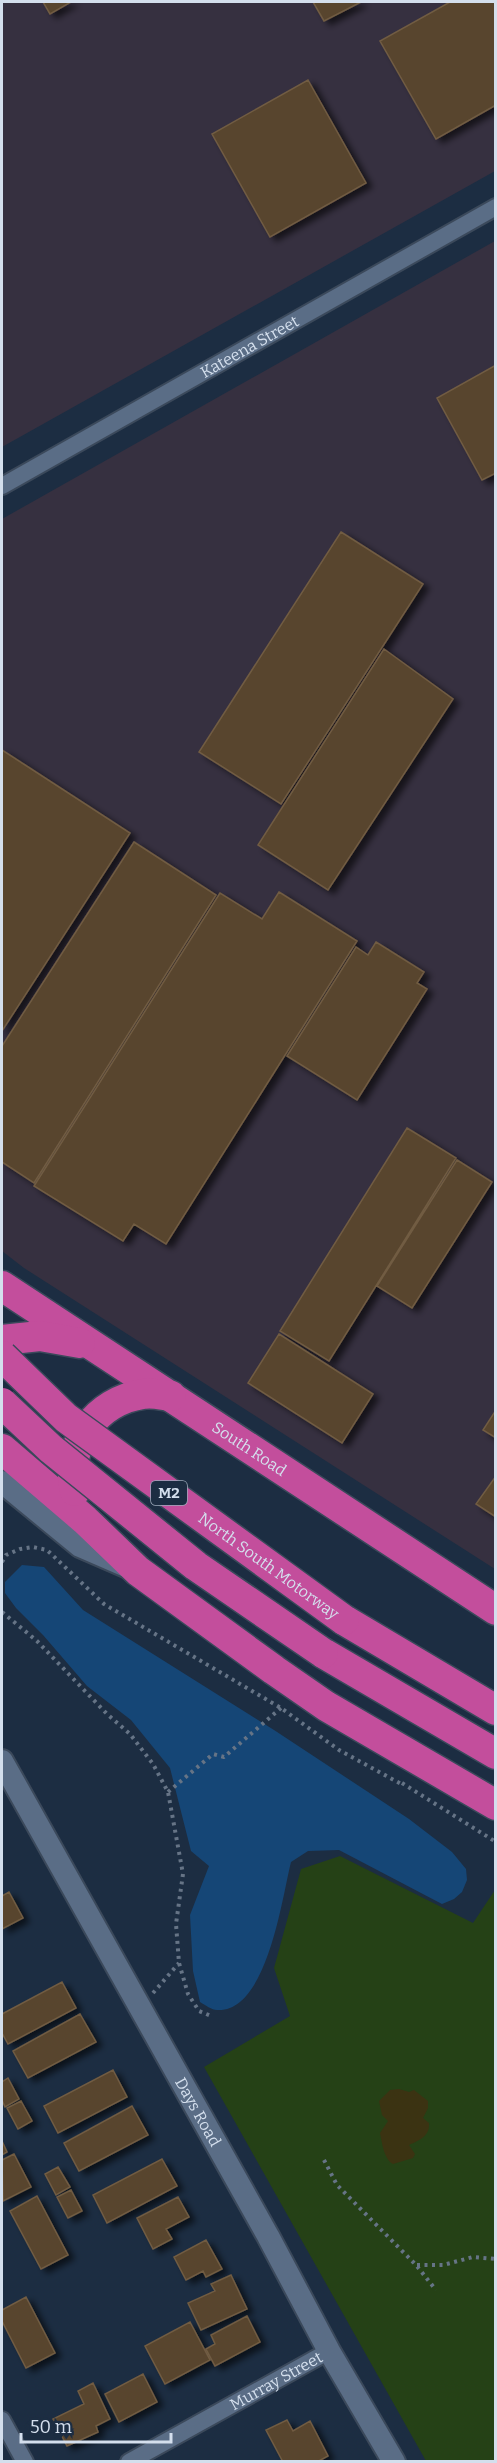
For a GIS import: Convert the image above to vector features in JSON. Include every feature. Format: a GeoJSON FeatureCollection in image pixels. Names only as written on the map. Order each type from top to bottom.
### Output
{"type":"FeatureCollection","features":[{"type":"Feature","properties":{"kind":"highway","name":"South Road"},"geometry":{"type":"LineString","coordinates":[[2,1286],[495,1610]]}},
{"type":"Feature","properties":{"kind":"highway"},"geometry":{"type":"LineString","coordinates":[[2,1340],[40,1336],[85,1344],[171,1396]]}},
{"type":"Feature","properties":{"kind":"highway","name":"North South Motorway"},"geometry":{"type":"LineString","coordinates":[[2,1356],[66,1418],[344,1620],[495,1710]]}},
{"type":"Feature","properties":{"kind":"highway"},"geometry":{"type":"LineString","coordinates":[[85,1520],[74,1488],[73,1470],[73,1461],[82,1435],[98,1414],[121,1399],[146,1393],[171,1396]]}},
{"type":"Feature","properties":{"kind":"highway","name":"M2"},"geometry":{"type":"LineString","coordinates":[[2,1403],[51,1449],[196,1566],[323,1653],[495,1754]]}},
{"type":"Feature","properties":{"kind":"highway"},"geometry":{"type":"LineString","coordinates":[[2,1449],[85,1520],[138,1571],[274,1670],[359,1726],[495,1805]]}},
{"type":"Feature","properties":{"kind":"street","name":"Kateena Street"},"geometry":{"type":"LineString","coordinates":[[2,486],[495,207]]}},
{"type":"Feature","properties":{"kind":"street"},"geometry":{"type":"LineString","coordinates":[[2,1482],[80,1546],[138,1571]]}},
{"type":"Feature","properties":{"kind":"street","name":"Days Road"},"geometry":{"type":"LineString","coordinates":[[2,1761],[268,2236],[329,2351],[394,2462]]}},
{"type":"Feature","properties":{"kind":"street","name":"Murray Street"},"geometry":{"type":"LineString","coordinates":[[129,2462],[329,2351]]}},
{"type":"Feature","properties":{"kind":"street"},"geometry":{"type":"LineString","coordinates":[[2,2420],[25,2462]]}},
{"type":"Feature","properties":{"kind":"path"},"geometry":{"type":"LineString","coordinates":[[2,1562],[6,1555],[20,1549],[33,1547],[47,1550],[104,1604],[281,1708],[339,1749],[404,1785]]}},
{"type":"Feature","properties":{"kind":"path"},"geometry":{"type":"LineString","coordinates":[[2,1612],[37,1641],[107,1714],[130,1734],[153,1764],[168,1792],[183,1874],[176,1924],[179,1963],[188,1994],[199,2011],[211,2016]]}},
{"type":"Feature","properties":{"kind":"path"},"geometry":{"type":"LineString","coordinates":[[168,1792],[213,1754],[224,1757],[281,1708]]}},
{"type":"Feature","properties":{"kind":"path"},"geometry":{"type":"LineString","coordinates":[[149,1998],[179,1963]]}},
{"type":"Feature","properties":{"kind":"path"},"geometry":{"type":"LineString","coordinates":[[324,2160],[336,2185],[417,2265],[436,2290]]}},
{"type":"Feature","properties":{"kind":"path"},"geometry":{"type":"LineString","coordinates":[[417,2265],[443,2265],[473,2257],[495,2259]]}},
{"type":"Feature","properties":{"kind":"shaded area"},"geometry":{"type":"Polygon","coordinates":[[[2,2],[495,2],[495,171],[2,447],[2,2]]]}},
{"type":"Feature","properties":{"kind":"shaded area"},"geometry":{"type":"Polygon","coordinates":[[[495,241],[495,1569],[24,1268],[2,1251],[2,519],[495,241]]]}},
{"type":"Feature","properties":{"kind":"green space"},"geometry":{"type":"Polygon","coordinates":[[[340,1856],[473,1923],[495,1890],[495,2461],[426,2461],[204,2067],[290,2016],[274,1968],[301,1869],[340,1856]]]}},
{"type":"Feature","properties":{"kind":"sand"},"geometry":{"type":"Polygon","coordinates":[[[399,2089],[409,2092],[414,2090],[428,2101],[428,2108],[423,2118],[429,2123],[429,2127],[424,2137],[409,2145],[415,2154],[413,2158],[393,2164],[385,2155],[380,2133],[388,2121],[382,2115],[379,2101],[390,2090],[399,2089]]]}},
{"type":"Feature","properties":{"kind":"water"},"geometry":{"type":"Polygon","coordinates":[[[22,1565],[44,1567],[83,1610],[274,1730],[409,1819],[452,1852],[466,1869],[467,1880],[462,1892],[454,1899],[442,1904],[339,1850],[308,1851],[291,1862],[269,1951],[260,1974],[248,1993],[234,2006],[217,2010],[200,2002],[193,1971],[190,1915],[209,1866],[191,1851],[170,1768],[131,1720],[87,1686],[5,1593],[5,1582],[22,1565]]]}},
{"type":"Feature","properties":{"kind":"building"},"geometry":{"type":"Polygon","coordinates":[[[43,2],[71,2],[50,14],[43,2]]]}},
{"type":"Feature","properties":{"kind":"building"},"geometry":{"type":"Polygon","coordinates":[[[313,2],[361,2],[324,21],[313,2]]]}},
{"type":"Feature","properties":{"kind":"building"},"geometry":{"type":"Polygon","coordinates":[[[450,2],[496,2],[496,105],[436,139],[380,41],[450,2]]]}},
{"type":"Feature","properties":{"kind":"building"},"geometry":{"type":"Polygon","coordinates":[[[308,80],[366,183],[270,237],[212,134],[308,80]]]}},
{"type":"Feature","properties":{"kind":"building"},"geometry":{"type":"Polygon","coordinates":[[[496,365],[496,473],[482,480],[437,398],[496,365]]]}},
{"type":"Feature","properties":{"kind":"building"},"geometry":{"type":"Polygon","coordinates":[[[341,532],[423,584],[281,804],[199,752],[341,532]]]}},
{"type":"Feature","properties":{"kind":"building"},"geometry":{"type":"Polygon","coordinates":[[[384,649],[453,699],[328,890],[258,845],[384,649]]]}},
{"type":"Feature","properties":{"kind":"building"},"geometry":{"type":"Polygon","coordinates":[[[2,750],[130,833],[2,1031],[2,750]]]}},
{"type":"Feature","properties":{"kind":"building"},"geometry":{"type":"Polygon","coordinates":[[[134,842],[216,895],[34,1183],[2,1162],[2,1046],[134,842]]]}},
{"type":"Feature","properties":{"kind":"building"},"geometry":{"type":"Polygon","coordinates":[[[279,892],[357,941],[166,1244],[134,1224],[123,1241],[34,1186],[220,893],[262,919],[279,892]]]}},
{"type":"Feature","properties":{"kind":"building"},"geometry":{"type":"Polygon","coordinates":[[[376,942],[424,972],[417,983],[427,989],[357,1100],[287,1056],[356,947],[368,955],[376,942]]]}},
{"type":"Feature","properties":{"kind":"building"},"geometry":{"type":"Polygon","coordinates":[[[407,1128],[456,1158],[329,1361],[280,1331],[407,1128]]]}},
{"type":"Feature","properties":{"kind":"building"},"geometry":{"type":"Polygon","coordinates":[[[457,1160],[492,1182],[412,1308],[377,1286],[457,1160]]]}},
{"type":"Feature","properties":{"kind":"building"},"geometry":{"type":"Polygon","coordinates":[[[279,1334],[373,1394],[342,1443],[248,1383],[279,1334]]]}},
{"type":"Feature","properties":{"kind":"building"},"geometry":{"type":"Polygon","coordinates":[[[496,1410],[496,1438],[483,1430],[496,1410]]]}},
{"type":"Feature","properties":{"kind":"building"},"geometry":{"type":"Polygon","coordinates":[[[496,1476],[496,1517],[476,1504],[496,1476]]]}},
{"type":"Feature","properties":{"kind":"building"},"geometry":{"type":"Polygon","coordinates":[[[9,1892],[23,1918],[2,1929],[2,1896],[9,1892]]]}},
{"type":"Feature","properties":{"kind":"building"},"geometry":{"type":"Polygon","coordinates":[[[62,1982],[76,2008],[8,2044],[2,2033],[2,2014],[62,1982]]]}},
{"type":"Feature","properties":{"kind":"building"},"geometry":{"type":"Polygon","coordinates":[[[80,2014],[96,2042],[28,2078],[13,2051],[80,2014]]]}},
{"type":"Feature","properties":{"kind":"building"},"geometry":{"type":"Polygon","coordinates":[[[113,2070],[127,2097],[58,2133],[44,2106],[113,2070]]]}},
{"type":"Feature","properties":{"kind":"building"},"geometry":{"type":"Polygon","coordinates":[[[8,2078],[19,2099],[5,2107],[2,2100],[2,2082],[8,2078]]]}},
{"type":"Feature","properties":{"kind":"building"},"geometry":{"type":"Polygon","coordinates":[[[21,2101],[32,2121],[18,2129],[7,2108],[21,2101]]]}},
{"type":"Feature","properties":{"kind":"building"},"geometry":{"type":"Polygon","coordinates":[[[132,2106],[148,2135],[79,2171],[64,2143],[132,2106]]]}},
{"type":"Feature","properties":{"kind":"building"},"geometry":{"type":"Polygon","coordinates":[[[2,2141],[7,2152],[2,2155],[2,2141]]]}},
{"type":"Feature","properties":{"kind":"building"},"geometry":{"type":"Polygon","coordinates":[[[14,2154],[31,2187],[3,2201],[2,2160],[14,2154]]]}},
{"type":"Feature","properties":{"kind":"building"},"geometry":{"type":"Polygon","coordinates":[[[162,2159],[177,2186],[107,2223],[93,2195],[162,2159]]]}},
{"type":"Feature","properties":{"kind":"building"},"geometry":{"type":"Polygon","coordinates":[[[58,2167],[70,2187],[56,2195],[45,2174],[58,2167]]]}},
{"type":"Feature","properties":{"kind":"building"},"geometry":{"type":"Polygon","coordinates":[[[71,2190],[82,2211],[68,2218],[57,2197],[71,2190]]]}},
{"type":"Feature","properties":{"kind":"building"},"geometry":{"type":"Polygon","coordinates":[[[37,2196],[68,2255],[41,2269],[10,2211],[37,2196]]]}},
{"type":"Feature","properties":{"kind":"building"},"geometry":{"type":"Polygon","coordinates":[[[178,2197],[189,2217],[166,2229],[172,2239],[153,2249],[137,2218],[178,2197]]]}},
{"type":"Feature","properties":{"kind":"building"},"geometry":{"type":"Polygon","coordinates":[[[206,2240],[222,2269],[206,2277],[203,2271],[186,2280],[174,2257],[206,2240]]]}},
{"type":"Feature","properties":{"kind":"building"},"geometry":{"type":"Polygon","coordinates":[[[231,2275],[247,2309],[201,2330],[188,2303],[215,2291],[211,2284],[231,2275]]]}},
{"type":"Feature","properties":{"kind":"building"},"geometry":{"type":"Polygon","coordinates":[[[26,2297],[55,2353],[26,2368],[2,2321],[2,2310],[26,2297]]]}},
{"type":"Feature","properties":{"kind":"building"},"geometry":{"type":"Polygon","coordinates":[[[247,2316],[260,2342],[215,2366],[206,2349],[215,2344],[211,2335],[247,2316]]]}},
{"type":"Feature","properties":{"kind":"building"},"geometry":{"type":"Polygon","coordinates":[[[190,2322],[210,2360],[165,2384],[145,2346],[190,2322]]]}},
{"type":"Feature","properties":{"kind":"building"},"geometry":{"type":"Polygon","coordinates":[[[143,2374],[157,2402],[119,2422],[105,2394],[143,2374]]]}},
{"type":"Feature","properties":{"kind":"building"},"geometry":{"type":"Polygon","coordinates":[[[93,2383],[110,2419],[96,2426],[98,2432],[67,2446],[53,2419],[84,2404],[78,2391],[93,2383]]]}},
{"type":"Feature","properties":{"kind":"building"},"geometry":{"type":"Polygon","coordinates":[[[287,2420],[293,2431],[310,2421],[328,2456],[317,2462],[283,2462],[266,2430],[287,2420]]]}}]}
